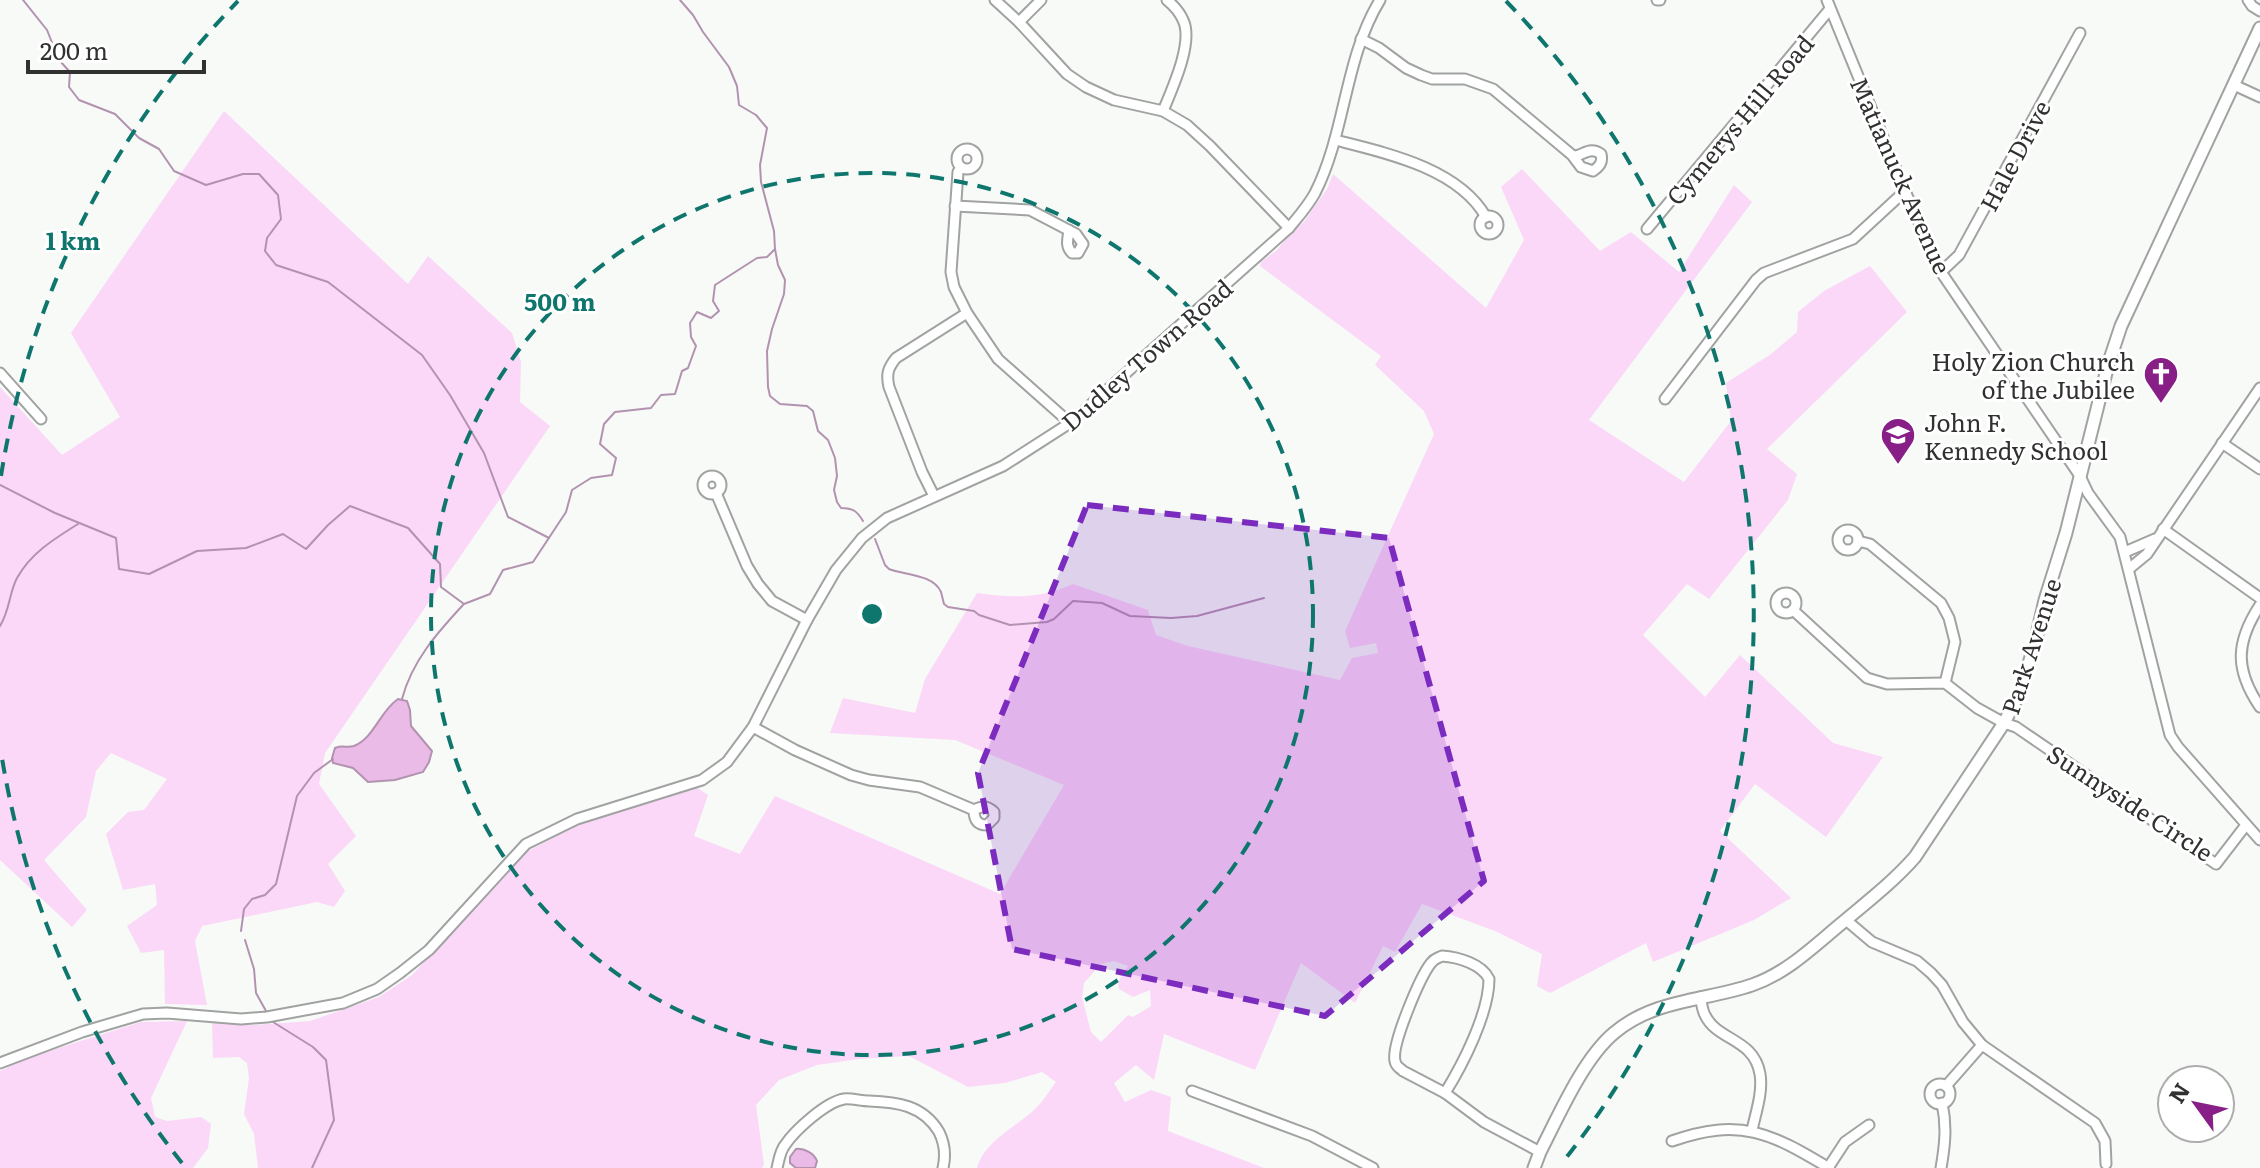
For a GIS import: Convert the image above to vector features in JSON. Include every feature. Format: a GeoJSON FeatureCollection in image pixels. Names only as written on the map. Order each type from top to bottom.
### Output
{"type":"FeatureCollection","features":[{"type":"Feature","properties":{"kind":"main road","name":"Park Avenue"},"geometry":{"type":"LineString","coordinates":[[1534,1168],[1591,1057],[1608,1038],[1646,1012],[1751,986],[1802,957],[1900,874],[1915,857],[2004,723],[2021,690],[2034,647],[2121,326],[2260,28]]}},
{"type":"Feature","properties":{"kind":"street"},"geometry":{"type":"LineString","coordinates":[[995,0],[1067,74],[1086,87],[1114,100],[1163,111],[1187,125],[1289,228]]}},
{"type":"Feature","properties":{"kind":"street"},"geometry":{"type":"LineString","coordinates":[[1019,22],[1041,0]]}},
{"type":"Feature","properties":{"kind":"street"},"geometry":{"type":"LineString","coordinates":[[1163,111],[1187,39],[1184,21],[1167,0]]}},
{"type":"Feature","properties":{"kind":"street","name":"Dudley Town Road"},"geometry":{"type":"LineString","coordinates":[[0,1063],[82,1032],[143,1014],[241,1019],[267,1017],[343,1003],[377,989],[429,950],[526,844],[577,819],[702,780],[727,762],[753,727],[836,570],[862,538],[887,518],[1003,466],[1070,423],[1289,228],[1315,194],[1335,140],[1361,39],[1380,0]]}},
{"type":"Feature","properties":{"kind":"street"},"geometry":{"type":"LineString","coordinates":[[2248,0],[2260,11]]}},
{"type":"Feature","properties":{"kind":"street","name":"Matianuck Avenue"},"geometry":{"type":"LineString","coordinates":[[1829,4],[1941,272],[2120,537],[2170,735],[2260,840]]}},
{"type":"Feature","properties":{"kind":"street","name":"Cymerys Hill Road"},"geometry":{"type":"LineString","coordinates":[[1647,229],[1829,4]]}},
{"type":"Feature","properties":{"kind":"street","name":"Hale Drive"},"geometry":{"type":"LineString","coordinates":[[1941,272],[1959,255],[2080,33]]}},
{"type":"Feature","properties":{"kind":"street"},"geometry":{"type":"LineString","coordinates":[[1361,39],[1421,75],[1432,79],[1465,79],[1493,89],[1572,155]]}},
{"type":"Feature","properties":{"kind":"street"},"geometry":{"type":"LineString","coordinates":[[2234,85],[2260,97]]}},
{"type":"Feature","properties":{"kind":"street"},"geometry":{"type":"LineString","coordinates":[[1335,140],[1393,155],[1421,166],[1454,184],[1477,202],[1486,217]]}},
{"type":"Feature","properties":{"kind":"street"},"geometry":{"type":"LineString","coordinates":[[961,167],[958,172],[951,272],[954,287],[967,313],[998,359],[1070,423]]}},
{"type":"Feature","properties":{"kind":"street"},"geometry":{"type":"LineString","coordinates":[[1665,399],[1764,273],[1853,239],[1905,191]]}},
{"type":"Feature","properties":{"kind":"street"},"geometry":{"type":"LineString","coordinates":[[955,206],[1030,210],[1069,230]]}},
{"type":"Feature","properties":{"kind":"street"},"geometry":{"type":"LineString","coordinates":[[934,496],[887,377],[889,367],[896,358],[967,313]]}},
{"type":"Feature","properties":{"kind":"street"},"geometry":{"type":"LineString","coordinates":[[0,373],[41,419]]}},
{"type":"Feature","properties":{"kind":"street"},"geometry":{"type":"LineString","coordinates":[[2130,568],[2147,554],[2260,388]]}},
{"type":"Feature","properties":{"kind":"street"},"geometry":{"type":"LineString","coordinates":[[2222,443],[2260,469]]}},
{"type":"Feature","properties":{"kind":"street"},"geometry":{"type":"LineString","coordinates":[[716,493],[747,566],[758,584],[772,601],[807,620]]}},
{"type":"Feature","properties":{"kind":"street"},"geometry":{"type":"LineString","coordinates":[[2163,529],[2260,598]]}},
{"type":"Feature","properties":{"kind":"street"},"geometry":{"type":"LineString","coordinates":[[2125,552],[2155,539]]}},
{"type":"Feature","properties":{"kind":"street"},"geometry":{"type":"LineString","coordinates":[[1858,541],[1870,544],[1941,603],[1949,618],[1955,642],[1945,683]]}},
{"type":"Feature","properties":{"kind":"street"},"geometry":{"type":"LineString","coordinates":[[2260,605],[2243,637],[2241,658],[2248,690],[2260,707]]}},
{"type":"Feature","properties":{"kind":"street"},"geometry":{"type":"LineString","coordinates":[[1793,610],[1867,678],[1887,684],[1945,683],[1977,708],[2004,723]]}},
{"type":"Feature","properties":{"kind":"street","name":"Sunnyside Circle"},"geometry":{"type":"LineString","coordinates":[[2004,723],[2016,727],[2216,864],[2246,825]]}},
{"type":"Feature","properties":{"kind":"street"},"geometry":{"type":"LineString","coordinates":[[753,727],[851,775],[920,787],[974,810]]}},
{"type":"Feature","properties":{"kind":"street"},"geometry":{"type":"LineString","coordinates":[[1846,920],[1872,942],[1917,961],[1942,985],[1963,1022],[1982,1045],[2095,1123],[2105,1141],[2107,1167]]}},
{"type":"Feature","properties":{"kind":"street"},"geometry":{"type":"LineString","coordinates":[[1445,1093],[1475,1032],[1486,1001],[1489,979],[1475,965],[1442,956],[1430,964],[1415,991],[1394,1058],[1398,1067],[1445,1093],[1484,1122],[1540,1152]]}},
{"type":"Feature","properties":{"kind":"street"},"geometry":{"type":"LineString","coordinates":[[1700,997],[1707,1019],[1743,1044],[1757,1065],[1760,1096],[1752,1130]]}},
{"type":"Feature","properties":{"kind":"street"},"geometry":{"type":"LineString","coordinates":[[1946,1086],[1982,1045]]}},
{"type":"Feature","properties":{"kind":"street"},"geometry":{"type":"LineString","coordinates":[[1942,1103],[1933,1100],[1930,1091],[1938,1084],[1946,1086]]}},
{"type":"Feature","properties":{"kind":"street"},"geometry":{"type":"LineString","coordinates":[[1942,1103],[1949,1096],[1946,1086]]}},
{"type":"Feature","properties":{"kind":"street"},"geometry":{"type":"LineString","coordinates":[[1192,1091],[1312,1136],[1373,1168]]}},
{"type":"Feature","properties":{"kind":"street"},"geometry":{"type":"LineString","coordinates":[[777,1168],[784,1145],[796,1131],[823,1109],[844,1099],[894,1102],[922,1113],[942,1137],[945,1153],[943,1168]]}},
{"type":"Feature","properties":{"kind":"street"},"geometry":{"type":"LineString","coordinates":[[1941,1168],[1946,1142],[1942,1103]]}},
{"type":"Feature","properties":{"kind":"street"},"geometry":{"type":"LineString","coordinates":[[1672,1141],[1700,1132],[1752,1130],[1783,1142],[1829,1168],[1845,1142],[1869,1125]]}},
{"type":"Feature","properties":{"kind":"highlighted area"},"geometry":{"type":"Polygon","coordinates":[[[1087,505],[1389,538],[1484,881],[1325,1016],[1012,949],[978,773],[1087,505]]]}},
{"type":"Feature","properties":{"kind":"shaded area"},"geometry":{"type":"Polygon","coordinates":[[[224,111],[408,284],[428,256],[512,333],[521,362],[520,402],[550,426],[325,753],[319,784],[356,836],[328,864],[345,891],[334,907],[317,902],[202,926],[195,941],[207,1005],[165,1004],[164,950],[141,953],[127,926],[157,905],[155,884],[123,890],[106,834],[128,812],[144,810],[167,779],[111,753],[96,771],[86,817],[44,860],[87,910],[72,927],[0,860],[0,387],[62,455],[120,417],[71,333],[224,111]]]}},
{"type":"Feature","properties":{"kind":"shaded area"},"geometry":{"type":"Polygon","coordinates":[[[1522,169],[1600,251],[1631,232],[1679,272],[1734,185],[1752,202],[1589,420],[1684,482],[1731,421],[1726,383],[1771,354],[1797,332],[1798,312],[1824,291],[1870,266],[1907,312],[1767,449],[1797,474],[1788,500],[1709,599],[1687,584],[1643,635],[1705,697],[1740,655],[1833,743],[1883,757],[1826,837],[1755,784],[1720,831],[1791,898],[1754,920],[1653,962],[1646,943],[1550,993],[1537,986],[1542,954],[1495,931],[1422,904],[1395,952],[1383,946],[1355,1003],[1301,963],[1255,1070],[1164,1034],[1154,1080],[1136,1065],[1114,1083],[1125,1102],[1151,1090],[1171,1097],[1168,1131],[1264,1168],[977,1168],[987,1149],[1036,1108],[1056,1082],[1042,1072],[1005,1083],[968,1087],[909,1056],[817,1065],[779,1080],[756,1105],[762,1168],[258,1168],[254,1134],[244,1114],[249,1078],[247,1063],[239,1057],[213,1058],[212,1021],[254,1025],[310,1021],[379,997],[412,975],[528,851],[578,824],[696,787],[708,795],[694,836],[740,854],[775,796],[1000,894],[1064,785],[955,740],[830,733],[843,698],[915,713],[925,679],[977,593],[1025,596],[1073,584],[1148,610],[1156,635],[1188,646],[1340,680],[1352,658],[1378,653],[1376,643],[1350,648],[1345,631],[1434,434],[1424,411],[1375,365],[1381,356],[1260,266],[1261,262],[1303,223],[1327,189],[1333,174],[1486,308],[1524,240],[1501,187],[1522,169]],[[1114,961],[1101,964],[1084,983],[1082,997],[1091,1032],[1101,1042],[1128,1015],[1133,1017],[1151,1006],[1150,990],[1133,997],[1119,989],[1118,982],[1128,966],[1114,961]]]}},
{"type":"Feature","properties":{"kind":"shaded area"},"geometry":{"type":"Polygon","coordinates":[[[398,699],[407,701],[411,726],[432,751],[423,772],[395,780],[368,782],[353,768],[333,763],[335,748],[361,742],[398,699]]]}},
{"type":"Feature","properties":{"kind":"shaded area"},"geometry":{"type":"Polygon","coordinates":[[[187,1021],[151,1098],[155,1117],[167,1121],[201,1117],[211,1124],[208,1148],[193,1168],[0,1168],[0,1071],[27,1058],[141,1022],[187,1021]]]}},
{"type":"Feature","properties":{"kind":"shaded area"},"geometry":{"type":"Polygon","coordinates":[[[796,1149],[814,1156],[817,1161],[815,1168],[796,1168],[790,1163],[796,1149]]]}},
{"type":"Feature","properties":{"kind":"waterway"},"geometry":{"type":"LineString","coordinates":[[23,0],[47,30],[59,60],[70,72],[69,87],[79,100],[115,114],[139,138],[159,149],[174,171],[206,185],[243,174],[259,174],[278,195],[281,219],[267,238],[265,251],[276,265],[328,282],[422,355],[484,453],[508,517],[549,538]]}},
{"type":"Feature","properties":{"kind":"waterway"},"geometry":{"type":"LineString","coordinates":[[680,0],[729,67],[737,86],[739,105],[756,115],[767,128],[760,165],[761,182],[774,231],[778,265],[785,280],[784,294],[767,351],[770,396],[780,404],[807,406],[813,411],[818,431],[828,440],[835,458],[837,476],[834,490],[837,502],[841,508],[854,511],[863,521]]}},
{"type":"Feature","properties":{"kind":"waterway"},"geometry":{"type":"LineString","coordinates":[[0,485],[55,513],[116,538],[119,569],[149,574],[197,551],[246,548],[283,534],[306,549],[350,506],[408,528],[440,564],[441,587],[464,604],[490,594],[503,570],[533,562],[566,512],[572,490],[591,478],[612,475],[616,458],[600,444],[604,424],[615,412],[651,408],[661,395],[675,394],[682,371],[688,368],[696,346],[691,337],[690,323],[697,312],[711,318],[719,311],[713,301],[715,285],[757,258],[767,257],[775,249]]}},
{"type":"Feature","properties":{"kind":"waterway"},"geometry":{"type":"LineString","coordinates":[[0,626],[14,584],[29,561],[78,524]]}},
{"type":"Feature","properties":{"kind":"waterway"},"geometry":{"type":"LineString","coordinates":[[875,539],[889,569],[932,582],[948,607],[974,611],[1010,625],[1047,622],[1073,601],[1102,603],[1130,616],[1171,618],[1197,616],[1264,598]]}},
{"type":"Feature","properties":{"kind":"waterway"},"geometry":{"type":"LineString","coordinates":[[402,699],[419,660],[463,605]]}},
{"type":"Feature","properties":{"kind":"waterway"},"geometry":{"type":"LineString","coordinates":[[241,931],[244,909],[252,899],[265,895],[276,884],[297,796],[314,773],[333,759]]}},
{"type":"Feature","properties":{"kind":"waterway"},"geometry":{"type":"LineString","coordinates":[[245,940],[254,969],[256,993],[266,1011]]}},
{"type":"Feature","properties":{"kind":"waterway"},"geometry":{"type":"LineString","coordinates":[[273,1022],[313,1047],[326,1060],[334,1120],[312,1168]]}},
{"type":"Feature","properties":{"kind":"place","name":"Holy Zion Church of the Jubilee"},"geometry":{"type":"Point","coordinates":[2161,405]}},
{"type":"Feature","properties":{"kind":"place","name":"John F. Kennedy School"},"geometry":{"type":"Point","coordinates":[1898,466]}}]}
